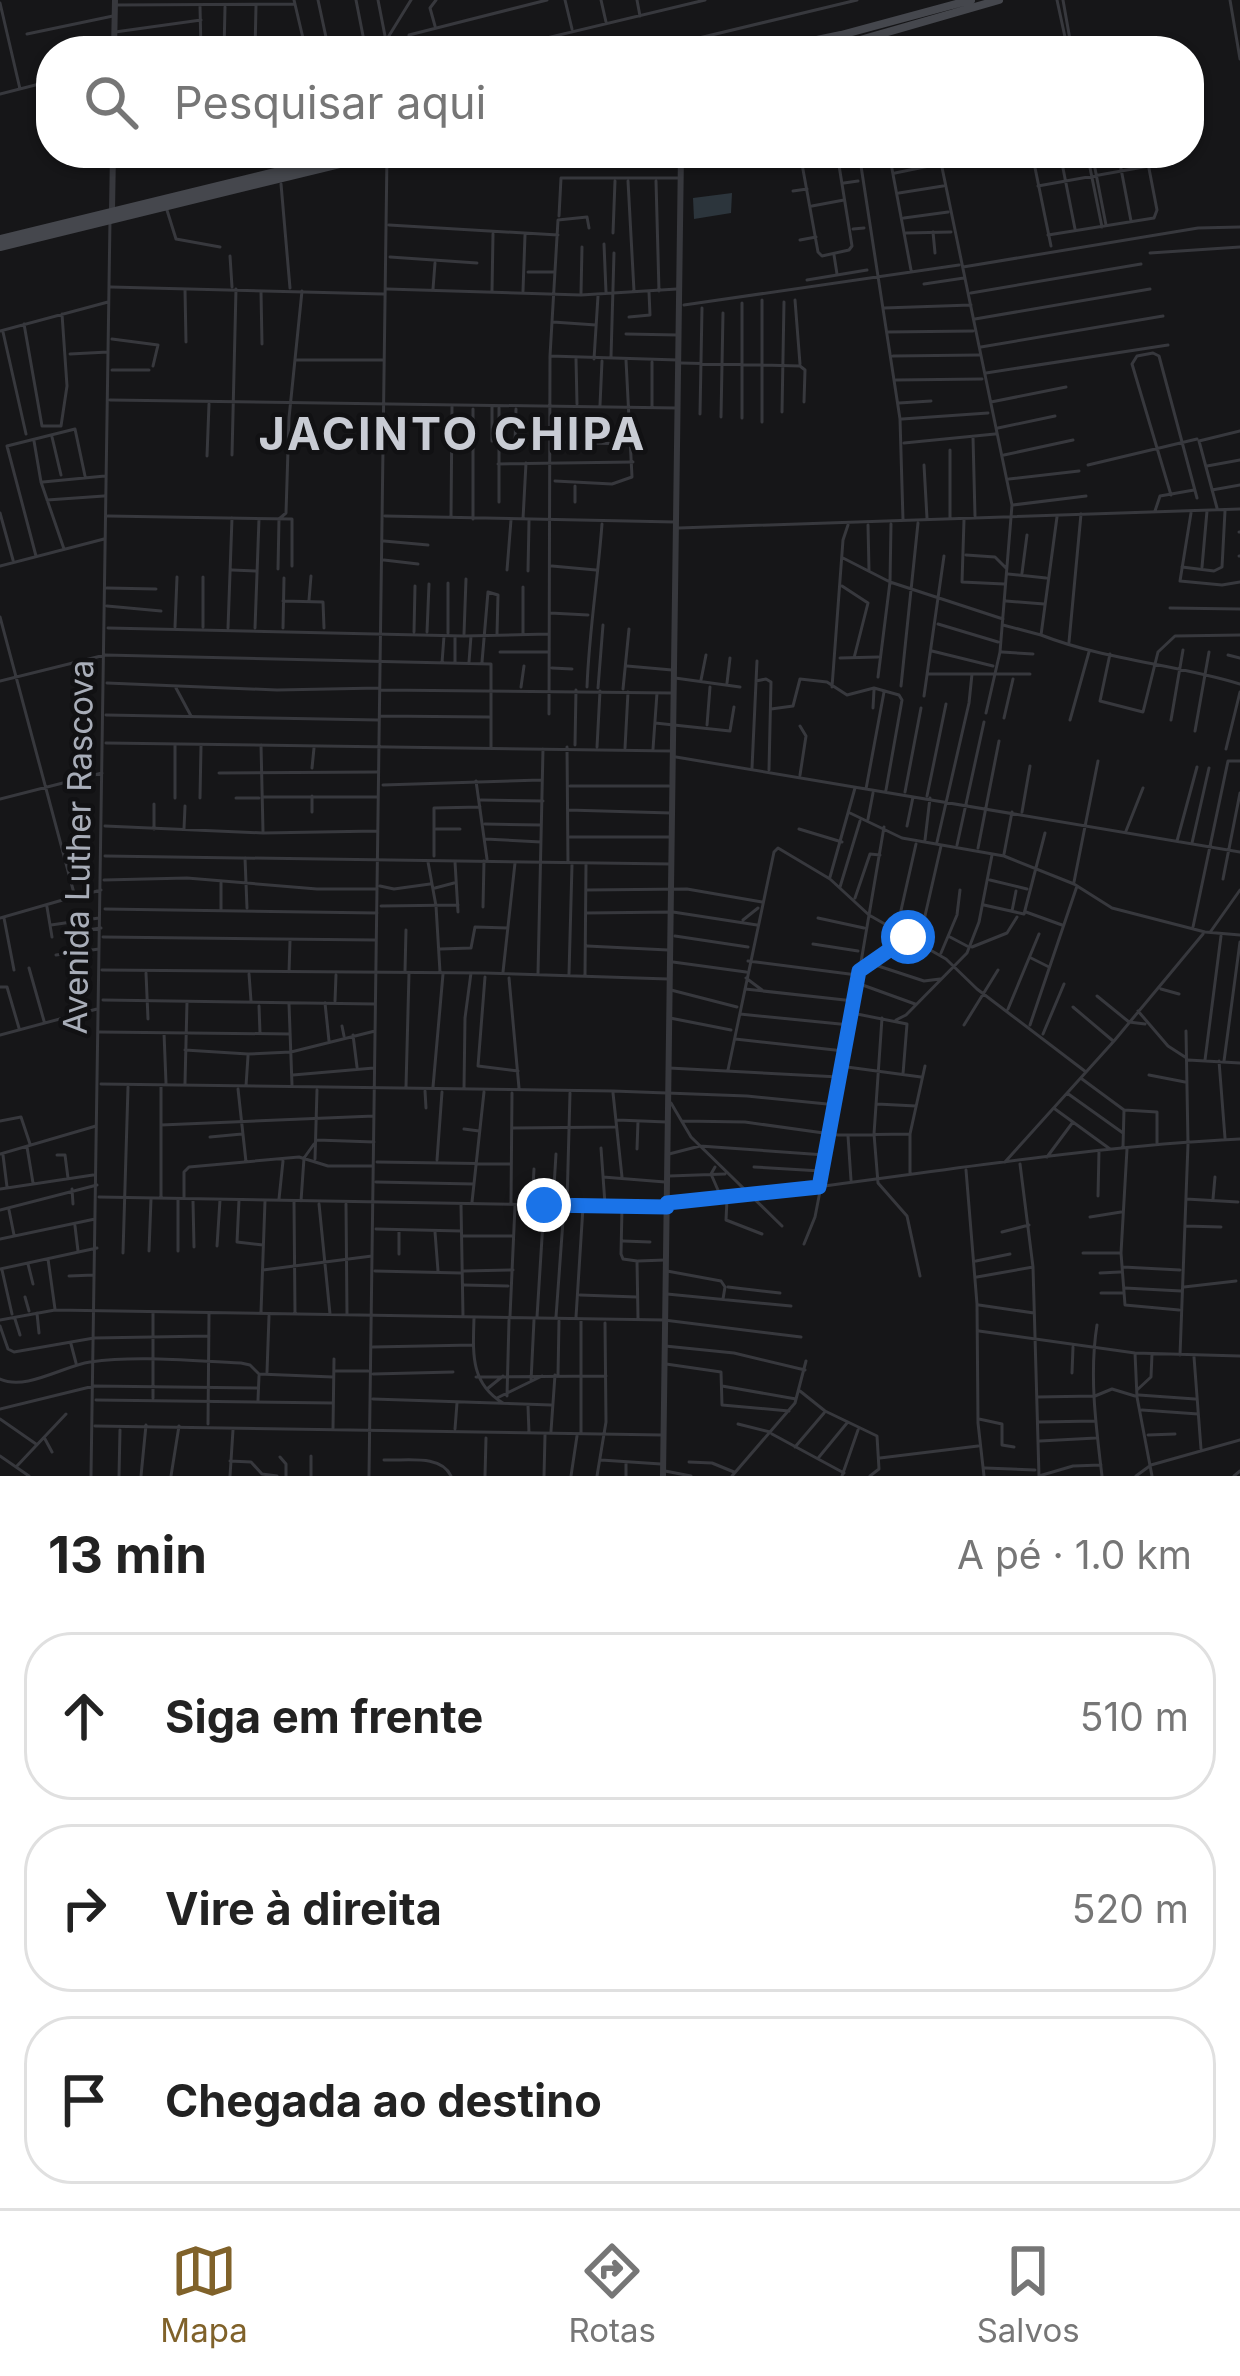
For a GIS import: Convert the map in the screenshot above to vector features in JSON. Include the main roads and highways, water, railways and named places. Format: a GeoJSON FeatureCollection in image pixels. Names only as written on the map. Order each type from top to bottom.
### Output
{"type":"FeatureCollection","features":[{"type":"Feature","properties":{"kind":"main road"},"geometry":{"type":"LineString","coordinates":[[831,36],[971,0]]}},
{"type":"Feature","properties":{"kind":"main road"},"geometry":{"type":"LineString","coordinates":[[885,36],[999,0]]}},
{"type":"Feature","properties":{"kind":"main road"},"geometry":{"type":"LineString","coordinates":[[0,243],[293,168]]}},
{"type":"Feature","properties":{"kind":"main road"},"geometry":{"type":"LineString","coordinates":[[111,214],[165,206],[322,168]]}},
{"type":"Feature","properties":{"kind":"district","name":"JACINTO CHIPA"},"geometry":{"type":"Point","coordinates":[453,434]}}]}
